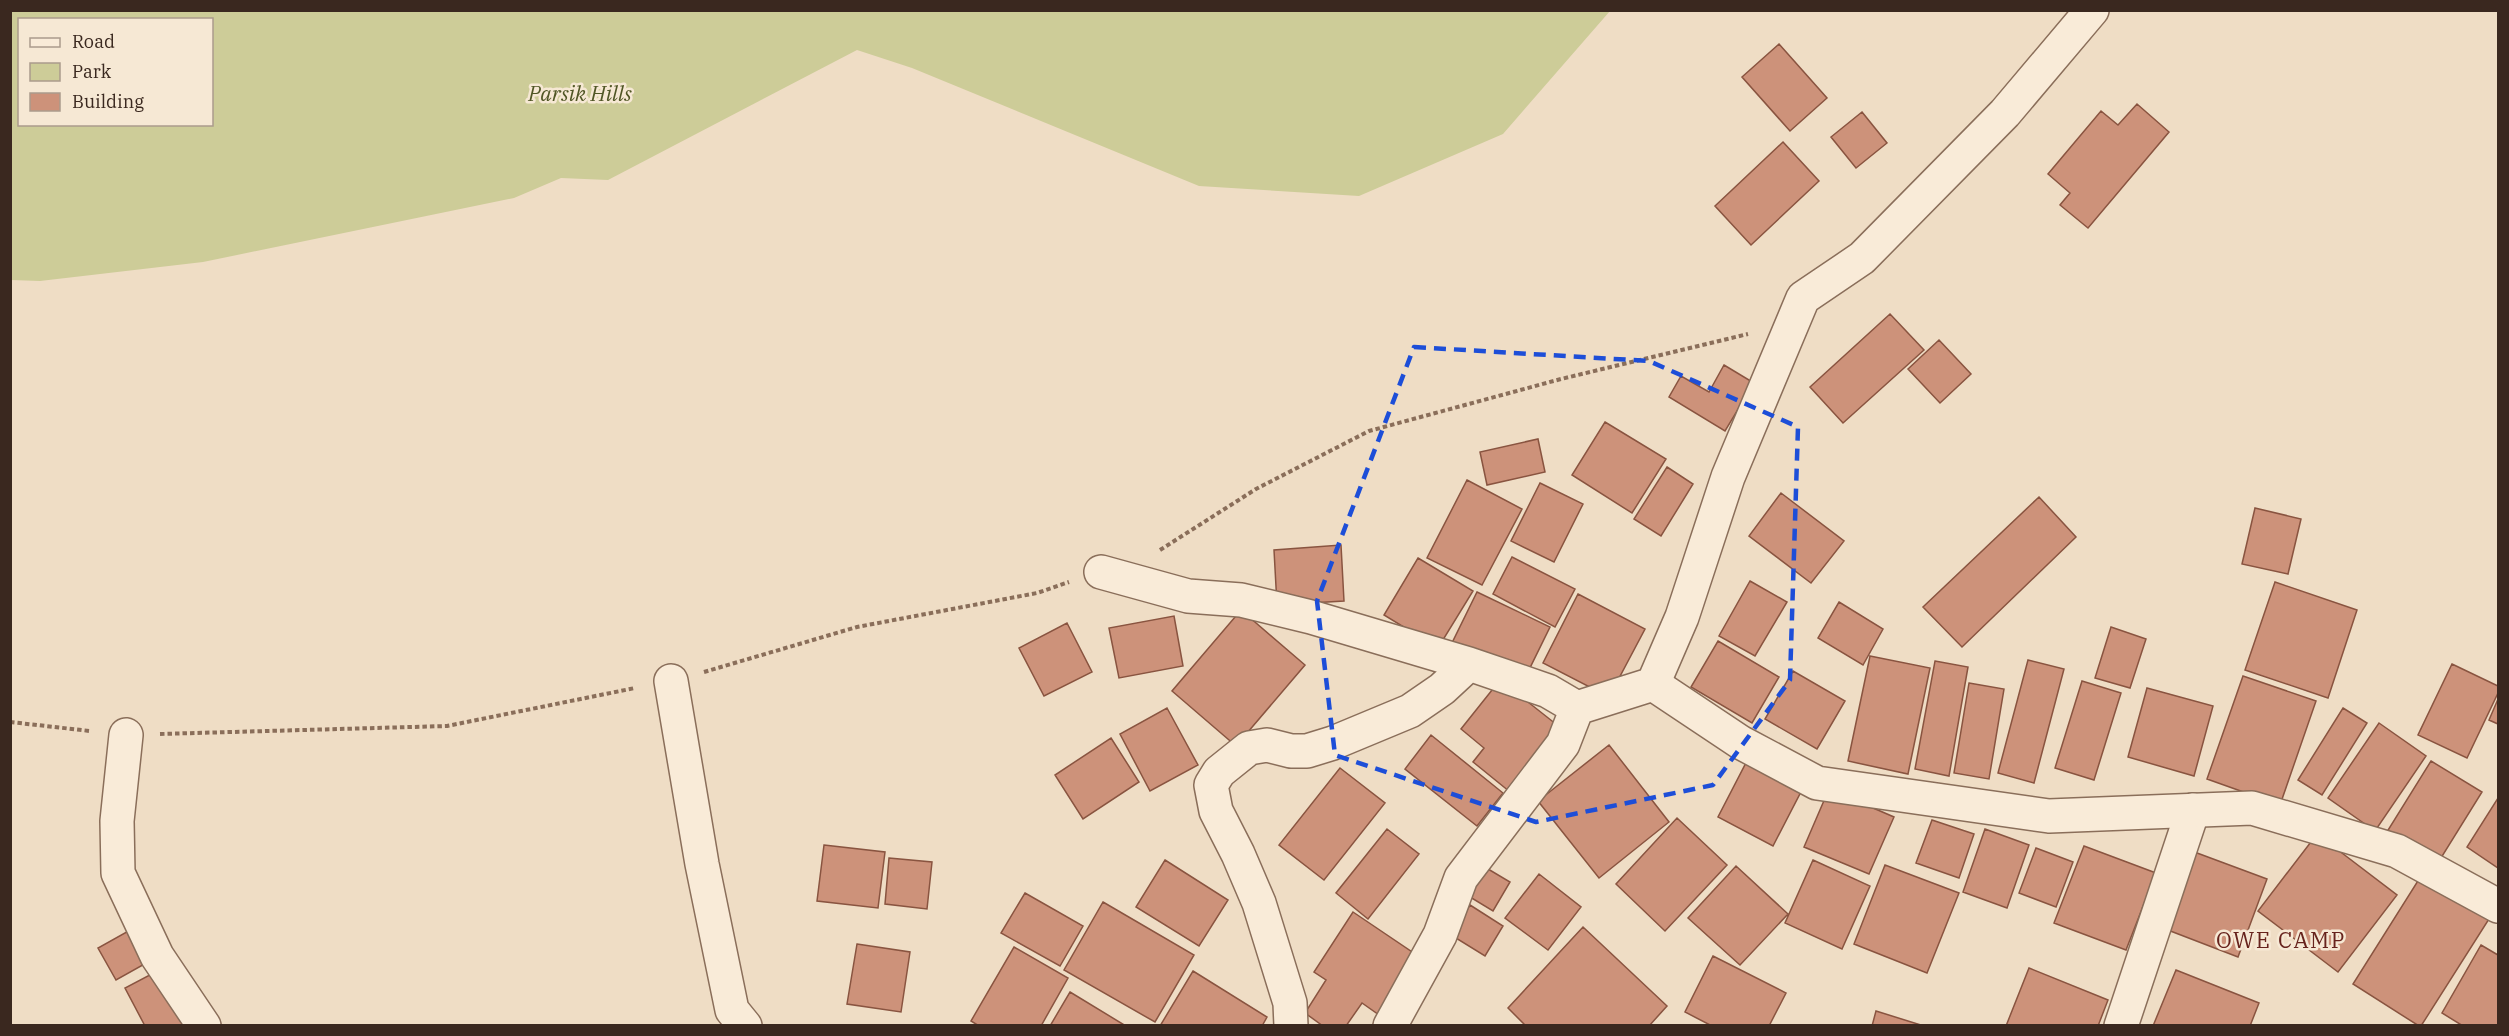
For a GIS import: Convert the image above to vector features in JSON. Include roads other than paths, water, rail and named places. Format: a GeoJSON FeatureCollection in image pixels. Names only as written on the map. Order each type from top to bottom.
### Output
{"type":"FeatureCollection","features":[{"type":"Feature","properties":{"kind":"street"},"geometry":{"type":"LineString","coordinates":[[1101,572],[1188,596],[1241,600],[1311,617],[1469,664],[1548,691],[1577,708],[1653,684],[1682,617],[1728,477],[1803,298],[1862,258],[2005,113],[2092,10]]}},
{"type":"Feature","properties":{"kind":"street"},"geometry":{"type":"LineString","coordinates":[[1291,1026],[1290,1003],[1259,903],[1238,854],[1216,812],[1211,785],[1219,772],[1248,748],[1267,745],[1290,751],[1307,751],[1333,743],[1410,711],[1442,689],[1469,664]]}},
{"type":"Feature","properties":{"kind":"street"},"geometry":{"type":"LineString","coordinates":[[671,681],[702,864],[732,1010],[745,1026]]}},
{"type":"Feature","properties":{"kind":"street"},"geometry":{"type":"LineString","coordinates":[[1653,684],[1740,742],[1817,783],[2049,816],[2252,808],[2397,851],[2499,906]]}},
{"type":"Feature","properties":{"kind":"street"},"geometry":{"type":"LineString","coordinates":[[1390,1026],[1440,935],[1461,878],[1563,744],[1577,708]]}},
{"type":"Feature","properties":{"kind":"street"},"geometry":{"type":"LineString","coordinates":[[126,735],[117,821],[118,873],[158,957],[204,1026]]}},
{"type":"Feature","properties":{"kind":"street"},"geometry":{"type":"LineString","coordinates":[[2121,1026],[2193,810]]}},
{"type":"Feature","properties":{"kind":"district","name":"OWE CAMP"},"geometry":{"type":"Point","coordinates":[2281,940]}},
{"type":"Feature","properties":{"kind":"park label","name":"Parsik Hills"},"geometry":{"type":"Point","coordinates":[580,94]}}]}
